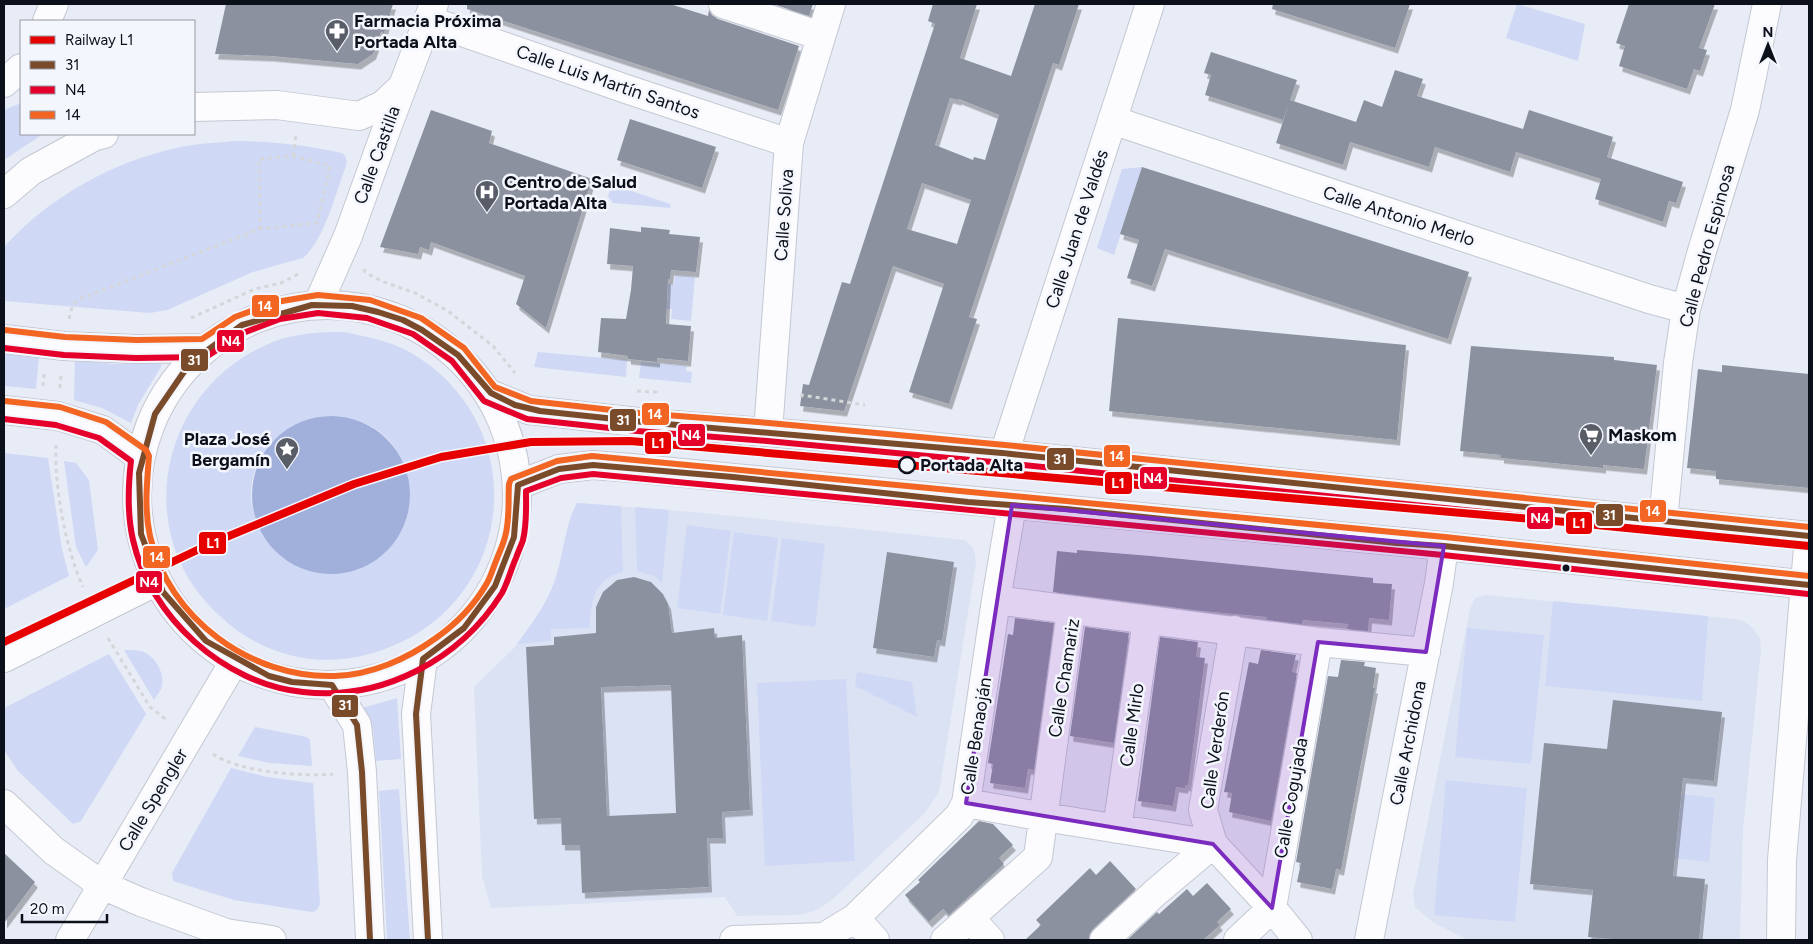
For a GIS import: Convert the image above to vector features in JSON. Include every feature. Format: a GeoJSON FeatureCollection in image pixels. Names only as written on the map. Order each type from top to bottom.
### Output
{"type":"FeatureCollection","features":[{"type":"Feature","properties":{"kind":"street"},"geometry":{"type":"LineString","coordinates":[[47,20],[54,4]]}},
{"type":"Feature","properties":{"kind":"street"},"geometry":{"type":"LineString","coordinates":[[723,4],[821,36]]}},
{"type":"Feature","properties":{"kind":"street","name":"Calle Soliva"},"geometry":{"type":"LineString","coordinates":[[768,432],[789,143],[831,4]]}},
{"type":"Feature","properties":{"kind":"street","name":"Calle Juan de Valdés"},"geometry":{"type":"LineString","coordinates":[[1004,454],[1150,4]]}},
{"type":"Feature","properties":{"kind":"street","name":"Calle Pedro Espinosa"},"geometry":{"type":"LineString","coordinates":[[1663,521],[1678,363],[1686,309],[1745,110],[1767,4]]}},
{"type":"Feature","properties":{"kind":"street","name":"Calle Castilla"},"geometry":{"type":"LineString","coordinates":[[318,304],[348,236],[431,12]]}},
{"type":"Feature","properties":{"kind":"street","name":"Calle Luis Martín Santos"},"geometry":{"type":"LineString","coordinates":[[431,12],[620,87],[789,143]]}},
{"type":"Feature","properties":{"kind":"street"},"geometry":{"type":"LineString","coordinates":[[4,83],[20,69]]}},
{"type":"Feature","properties":{"kind":"street"},"geometry":{"type":"LineString","coordinates":[[195,107],[277,105],[359,116],[383,105],[402,87]]}},
{"type":"Feature","properties":{"kind":"street"},"geometry":{"type":"LineString","coordinates":[[339,113],[359,133],[365,156],[366,186]]}},
{"type":"Feature","properties":{"kind":"street","name":"Calle Antonio Merlo"},"geometry":{"type":"LineString","coordinates":[[1112,120],[1649,299],[1686,309]]}},
{"type":"Feature","properties":{"kind":"street"},"geometry":{"type":"LineString","coordinates":[[4,194],[32,171],[100,135]]}},
{"type":"Feature","properties":{"kind":"street"},"geometry":{"type":"LineString","coordinates":[[318,304],[369,309],[416,326],[458,355],[490,394],[505,423],[514,453],[518,485],[514,537],[495,586],[464,628],[423,659],[402,670],[379,678],[332,685],[301,683],[271,676],[228,657],[191,627],[174,609],[157,581],[141,537],[136,497],[140,457],[153,416],[175,379],[205,348],[240,325],[278,310],[318,304]]}},
{"type":"Feature","properties":{"kind":"street"},"geometry":{"type":"LineString","coordinates":[[4,338],[64,346],[136,349],[205,348]]}},
{"type":"Feature","properties":{"kind":"street"},"geometry":{"type":"LineString","coordinates":[[490,394],[529,410],[638,422],[1004,454],[1809,536],[1807,585],[1782,860],[1781,940]]}},
{"type":"Feature","properties":{"kind":"street"},"geometry":{"type":"LineString","coordinates":[[4,410],[58,416],[103,430],[140,457]]}},
{"type":"Feature","properties":{"kind":"street"},"geometry":{"type":"LineString","coordinates":[[518,485],[558,469],[593,465],[1444,546],[1807,585]]}},
{"type":"Feature","properties":{"kind":"street","name":"Calle Benaoján"},"geometry":{"type":"LineString","coordinates":[[734,940],[824,937],[855,918],[959,816],[966,803],[1012,505]]}},
{"type":"Feature","properties":{"kind":"street","name":"Calle Archidona"},"geometry":{"type":"LineString","coordinates":[[1376,938],[1444,546]]}},
{"type":"Feature","properties":{"kind":"street"},"geometry":{"type":"LineString","coordinates":[[4,658],[157,581]]}},
{"type":"Feature","properties":{"kind":"street"},"geometry":{"type":"LineString","coordinates":[[996,600],[1071,610]]}},
{"type":"Feature","properties":{"kind":"street","name":"Calle Chamariz"},"geometry":{"type":"LineString","coordinates":[[945,940],[1038,857],[1071,610],[1318,642],[1426,652]]}},
{"type":"Feature","properties":{"kind":"street","name":"Calle Mirlo"},"geometry":{"type":"LineString","coordinates":[[1117,829],[1147,620]]}},
{"type":"Feature","properties":{"kind":"street","name":"Calle Verderón"},"geometry":{"type":"LineString","coordinates":[[1213,844],[1203,810],[1234,630]]}},
{"type":"Feature","properties":{"kind":"street","name":"Calle Cogujada"},"geometry":{"type":"LineString","coordinates":[[1272,908],[1318,642]]}},
{"type":"Feature","properties":{"kind":"street"},"geometry":{"type":"LineString","coordinates":[[423,659],[416,714],[428,940]]}},
{"type":"Feature","properties":{"kind":"street","name":"Calle Spengler"},"geometry":{"type":"LineString","coordinates":[[70,940],[235,660]]}},
{"type":"Feature","properties":{"kind":"street"},"geometry":{"type":"LineString","coordinates":[[332,685],[357,725],[362,772],[370,940]]}},
{"type":"Feature","properties":{"kind":"street"},"geometry":{"type":"LineString","coordinates":[[966,803],[1213,844],[1272,908],[1298,940]]}},
{"type":"Feature","properties":{"kind":"street"},"geometry":{"type":"LineString","coordinates":[[4,804],[54,851],[102,885],[141,902],[226,933],[272,940]]}},
{"type":"Feature","properties":{"kind":"street"},"geometry":{"type":"LineString","coordinates":[[1104,940],[1156,892],[1213,844]]}},
{"type":"Feature","properties":{"kind":"street"},"geometry":{"type":"LineString","coordinates":[[1238,940],[1272,908]]}},
{"type":"Feature","properties":{"kind":"street"},"geometry":{"type":"LineString","coordinates":[[855,918],[875,940]]}},
{"type":"Feature","properties":{"kind":"street"},"geometry":{"type":"LineString","coordinates":[[970,918],[990,940]]}},
{"type":"Feature","properties":{"kind":"path"},"geometry":{"type":"LineString","coordinates":[[293,156],[296,144]]}},
{"type":"Feature","properties":{"kind":"path"},"geometry":{"type":"LineString","coordinates":[[260,229],[258,159],[293,156],[330,166],[317,223],[260,229],[77,300],[72,307],[64,346],[55,459],[62,514],[76,572],[94,612],[115,652],[150,707],[219,758],[254,768],[312,776],[362,772]]}},
{"type":"Feature","properties":{"kind":"path"},"geometry":{"type":"LineString","coordinates":[[802,395],[865,405]]}},
{"type":"Feature","properties":{"kind":"highlighted area"},"geometry":{"type":"Polygon","coordinates":[[[1012,505],[1444,546],[1426,652],[1318,642],[1272,908],[1213,844],[966,803],[1012,505]]]}},
{"type":"Feature","properties":{"kind":"shaded area"},"geometry":{"type":"Polygon","coordinates":[[[1517,4],[1585,24],[1578,61],[1506,38],[1517,4]]]}},
{"type":"Feature","properties":{"kind":"shaded area"},"geometry":{"type":"Polygon","coordinates":[[[20,103],[20,135],[42,135],[4,160],[4,110],[20,103]]]}},
{"type":"Feature","properties":{"kind":"shaded area"},"geometry":{"type":"Polygon","coordinates":[[[234,141],[302,146],[342,153],[345,156],[346,166],[329,215],[317,240],[303,258],[253,272],[167,310],[150,313],[4,301],[4,247],[42,212],[63,197],[108,171],[156,153],[201,144],[234,141]]]}},
{"type":"Feature","properties":{"kind":"shaded area"},"geometry":{"type":"Polygon","coordinates":[[[1142,167],[1114,255],[1097,248],[1122,169],[1142,167]]]}},
{"type":"Feature","properties":{"kind":"shaded area"},"geometry":{"type":"Polygon","coordinates":[[[617,186],[670,204],[671,206],[670,208],[613,203],[608,196],[610,190],[617,186]]]}},
{"type":"Feature","properties":{"kind":"shaded area"},"geometry":{"type":"Polygon","coordinates":[[[675,275],[695,277],[691,321],[671,319],[672,309],[666,309],[668,284],[674,284],[675,275]]]}},
{"type":"Feature","properties":{"kind":"shaded area"},"geometry":{"type":"Polygon","coordinates":[[[344,332],[388,343],[405,350],[413,354],[452,385],[478,424],[492,466],[494,510],[484,554],[462,593],[429,625],[385,649],[353,658],[320,660],[298,657],[277,651],[247,637],[221,617],[192,583],[174,546],[167,506],[169,466],[182,427],[204,392],[234,363],[281,339],[317,333],[344,332]],[[325,416],[305,421],[288,430],[273,442],[262,457],[254,474],[251,492],[253,511],[263,535],[268,541],[300,567],[313,572],[337,574],[360,568],[389,548],[401,533],[407,516],[410,497],[408,479],[402,461],[393,445],[379,431],[362,422],[325,416]]]}},
{"type":"Feature","properties":{"kind":"shaded area"},"geometry":{"type":"Polygon","coordinates":[[[4,352],[39,356],[36,389],[4,386],[4,352]]]}},
{"type":"Feature","properties":{"kind":"shaded area"},"geometry":{"type":"Polygon","coordinates":[[[538,352],[627,360],[626,377],[534,367],[538,352]]]}},
{"type":"Feature","properties":{"kind":"shaded area"},"geometry":{"type":"Polygon","coordinates":[[[75,359],[112,364],[154,362],[162,365],[138,405],[131,423],[102,408],[74,400],[75,359]]]}},
{"type":"Feature","properties":{"kind":"shaded area"},"geometry":{"type":"Polygon","coordinates":[[[641,362],[687,366],[686,371],[692,372],[691,383],[639,378],[641,362]]]}},
{"type":"Feature","properties":{"kind":"shaded area"},"geometry":{"type":"Polygon","coordinates":[[[323,416],[339,416],[354,419],[368,425],[387,439],[397,451],[407,472],[410,495],[407,518],[397,539],[387,551],[375,561],[354,571],[339,574],[323,574],[308,571],[287,561],[265,539],[255,518],[252,503],[252,487],[255,472],[265,451],[287,429],[308,419],[323,416]]]}},
{"type":"Feature","properties":{"kind":"shaded area"},"geometry":{"type":"Polygon","coordinates":[[[4,453],[48,458],[62,549],[69,576],[4,609],[4,453]]]}},
{"type":"Feature","properties":{"kind":"shaded area"},"geometry":{"type":"Polygon","coordinates":[[[64,461],[76,463],[89,480],[98,550],[86,567],[76,547],[64,461]]]}},
{"type":"Feature","properties":{"kind":"shaded area"},"geometry":{"type":"Polygon","coordinates":[[[577,503],[704,513],[965,540],[974,549],[976,563],[939,792],[925,813],[832,900],[823,906],[812,912],[796,915],[737,916],[725,897],[491,908],[482,876],[474,687],[512,650],[530,628],[552,591],[570,519],[577,503]]]}},
{"type":"Feature","properties":{"kind":"shaded area"},"geometry":{"type":"Polygon","coordinates":[[[577,503],[621,506],[623,572],[613,575],[600,586],[591,609],[590,628],[551,629],[551,641],[517,644],[536,618],[551,590],[558,570],[568,527],[577,503]]]}},
{"type":"Feature","properties":{"kind":"shaded area"},"geometry":{"type":"Polygon","coordinates":[[[635,507],[669,510],[662,583],[654,576],[637,571],[635,507]]]}},
{"type":"Feature","properties":{"kind":"shaded area"},"geometry":{"type":"Polygon","coordinates":[[[687,525],[731,531],[720,614],[677,608],[687,525]]]}},
{"type":"Feature","properties":{"kind":"shaded area"},"geometry":{"type":"Polygon","coordinates":[[[734,532],[778,538],[767,621],[723,615],[734,532]]]}},
{"type":"Feature","properties":{"kind":"shaded area"},"geometry":{"type":"Polygon","coordinates":[[[782,538],[825,544],[815,627],[771,621],[782,538]]]}},
{"type":"Feature","properties":{"kind":"shaded area"},"geometry":{"type":"Polygon","coordinates":[[[1486,595],[1734,619],[1744,621],[1753,628],[1760,638],[1761,649],[1743,829],[1740,940],[1467,940],[1433,922],[1415,907],[1413,895],[1470,609],[1475,598],[1486,595]]]}},
{"type":"Feature","properties":{"kind":"shaded area"},"geometry":{"type":"Polygon","coordinates":[[[1553,601],[1708,616],[1702,701],[1545,686],[1553,601]]]}},
{"type":"Feature","properties":{"kind":"shaded area"},"geometry":{"type":"Polygon","coordinates":[[[1467,628],[1544,635],[1531,764],[1455,757],[1467,628]]]}},
{"type":"Feature","properties":{"kind":"shaded area"},"geometry":{"type":"Polygon","coordinates":[[[124,650],[144,652],[153,658],[159,668],[162,684],[154,700],[124,650]]]}},
{"type":"Feature","properties":{"kind":"shaded area"},"geometry":{"type":"Polygon","coordinates":[[[109,654],[146,714],[81,821],[73,824],[18,771],[4,750],[4,708],[109,654]]]}},
{"type":"Feature","properties":{"kind":"shaded area"},"geometry":{"type":"Polygon","coordinates":[[[857,672],[912,682],[917,717],[855,686],[857,672]]]}},
{"type":"Feature","properties":{"kind":"shaded area"},"geometry":{"type":"Polygon","coordinates":[[[846,679],[855,861],[765,866],[757,683],[846,679]]]}},
{"type":"Feature","properties":{"kind":"shaded area"},"geometry":{"type":"Polygon","coordinates":[[[397,698],[401,759],[376,761],[373,730],[362,708],[397,698]]]}},
{"type":"Feature","properties":{"kind":"shaded area"},"geometry":{"type":"Polygon","coordinates":[[[255,727],[307,737],[310,740],[312,766],[269,763],[238,756],[255,727]]]}},
{"type":"Feature","properties":{"kind":"shaded area"},"geometry":{"type":"Polygon","coordinates":[[[231,768],[267,777],[313,783],[320,904],[317,910],[312,912],[234,900],[173,881],[172,873],[231,768]]]}},
{"type":"Feature","properties":{"kind":"shaded area"},"geometry":{"type":"Polygon","coordinates":[[[1446,780],[1527,788],[1515,922],[1434,915],[1446,780]]]}},
{"type":"Feature","properties":{"kind":"shaded area"},"geometry":{"type":"Polygon","coordinates":[[[399,789],[410,940],[387,940],[379,791],[399,789]]]}},
{"type":"Feature","properties":{"kind":"shaded area"},"geometry":{"type":"Polygon","coordinates":[[[1681,794],[1715,798],[1709,862],[1674,858],[1681,794]]]}},
{"type":"Feature","properties":{"kind":"building"},"geometry":{"type":"Polygon","coordinates":[[[226,4],[393,4],[384,33],[381,32],[373,54],[358,64],[271,56],[215,54],[226,4]]]}},
{"type":"Feature","properties":{"kind":"building"},"geometry":{"type":"Polygon","coordinates":[[[467,4],[670,4],[708,16],[709,10],[718,19],[799,46],[778,110],[467,9],[467,4]]]}},
{"type":"Feature","properties":{"kind":"building"},"geometry":{"type":"Polygon","coordinates":[[[773,4],[813,4],[809,16],[773,4]]]}},
{"type":"Feature","properties":{"kind":"building"},"geometry":{"type":"Polygon","coordinates":[[[933,4],[977,4],[960,58],[1011,76],[1035,4],[1079,4],[1059,65],[1053,63],[969,317],[977,319],[949,404],[909,392],[944,284],[893,266],[844,411],[800,406],[803,384],[809,385],[842,282],[850,284],[935,24],[928,21],[933,4]],[[950,98],[935,145],[973,160],[974,157],[985,160],[999,115],[959,99],[950,98]],[[922,183],[907,229],[957,244],[971,200],[922,183]]]}},
{"type":"Feature","properties":{"kind":"building"},"geometry":{"type":"Polygon","coordinates":[[[1273,4],[1410,4],[1395,48],[1272,9],[1273,4]]]}},
{"type":"Feature","properties":{"kind":"building"},"geometry":{"type":"Polygon","coordinates":[[[1629,4],[1715,4],[1699,48],[1707,50],[1700,71],[1694,69],[1687,89],[1619,66],[1625,46],[1616,43],[1629,4]]]}},
{"type":"Feature","properties":{"kind":"building"},"geometry":{"type":"Polygon","coordinates":[[[1211,52],[1297,80],[1283,120],[1205,95],[1211,75],[1204,73],[1211,52]]]}},
{"type":"Feature","properties":{"kind":"building"},"geometry":{"type":"Polygon","coordinates":[[[1395,70],[1423,79],[1417,96],[1523,129],[1529,110],[1613,137],[1607,157],[1683,182],[1676,203],[1669,201],[1663,222],[1595,199],[1601,179],[1516,152],[1510,172],[1435,147],[1429,167],[1350,142],[1343,165],[1276,143],[1290,100],[1356,122],[1364,100],[1382,107],[1395,70]]]}},
{"type":"Feature","properties":{"kind":"building","name":"Centro de Salud Portada Alta"},"geometry":{"type":"Polygon","coordinates":[[[431,110],[492,131],[489,143],[592,179],[546,328],[516,304],[525,276],[431,242],[429,250],[420,247],[418,254],[380,247],[431,110]]]}},
{"type":"Feature","properties":{"kind":"building"},"geometry":{"type":"Polygon","coordinates":[[[630,119],[716,147],[702,188],[617,160],[630,119]]]}},
{"type":"Feature","properties":{"kind":"building"},"geometry":{"type":"Polygon","coordinates":[[[1142,167],[1469,272],[1448,339],[1165,249],[1152,286],[1127,278],[1139,240],[1120,234],[1142,167]]]}},
{"type":"Feature","properties":{"kind":"building"},"geometry":{"type":"Polygon","coordinates":[[[641,227],[670,230],[669,234],[700,237],[696,272],[671,270],[670,279],[668,279],[666,324],[691,326],[688,361],[657,358],[657,362],[628,359],[628,356],[598,352],[601,318],[626,319],[631,290],[633,266],[607,264],[610,228],[641,232],[641,227]]]}},
{"type":"Feature","properties":{"kind":"building"},"geometry":{"type":"Polygon","coordinates":[[[1118,318],[1406,345],[1397,440],[1109,411],[1118,318]]]}},
{"type":"Feature","properties":{"kind":"building"},"geometry":{"type":"Polygon","coordinates":[[[1471,346],[1614,357],[1614,360],[1657,365],[1644,469],[1603,465],[1603,468],[1501,458],[1501,455],[1460,451],[1471,346]]]}},
{"type":"Feature","properties":{"kind":"building"},"geometry":{"type":"Polygon","coordinates":[[[1722,365],[1809,374],[1809,488],[1716,479],[1716,471],[1687,468],[1698,369],[1722,372],[1722,365]]]}},
{"type":"Feature","properties":{"kind":"building"},"geometry":{"type":"Polygon","coordinates":[[[1077,550],[1373,578],[1373,583],[1392,584],[1389,620],[1369,618],[1368,631],[1347,629],[1348,624],[1303,620],[1302,624],[1267,620],[1267,617],[1202,611],[1053,592],[1057,551],[1077,553],[1077,550]]]}},
{"type":"Feature","properties":{"kind":"building"},"geometry":{"type":"Polygon","coordinates":[[[887,552],[954,562],[942,641],[937,640],[934,657],[873,648],[887,552]]]}},
{"type":"Feature","properties":{"kind":"building"},"geometry":{"type":"Polygon","coordinates":[[[634,577],[651,582],[663,594],[668,604],[672,633],[714,628],[715,638],[742,635],[750,810],[722,812],[723,838],[707,838],[709,887],[582,893],[580,845],[562,845],[561,818],[534,819],[526,647],[554,645],[554,637],[596,633],[596,607],[603,592],[617,580],[634,577]],[[671,685],[601,687],[607,816],[676,813],[671,685]]]}},
{"type":"Feature","properties":{"kind":"building"},"geometry":{"type":"Polygon","coordinates":[[[1015,618],[1054,623],[1034,770],[1028,769],[1025,788],[990,783],[993,764],[988,763],[1008,634],[1013,635],[1015,618]]]}},
{"type":"Feature","properties":{"kind":"building"},"geometry":{"type":"Polygon","coordinates":[[[1085,627],[1129,633],[1114,743],[1070,736],[1085,627]]]}},
{"type":"Feature","properties":{"kind":"building"},"geometry":{"type":"Polygon","coordinates":[[[1160,637],[1198,642],[1196,657],[1205,658],[1188,786],[1186,785],[1185,788],[1176,787],[1173,806],[1138,801],[1160,637]]]}},
{"type":"Feature","properties":{"kind":"building"},"geometry":{"type":"Polygon","coordinates":[[[1261,650],[1296,655],[1292,672],[1297,673],[1271,821],[1229,812],[1232,793],[1224,792],[1249,662],[1258,664],[1261,650]]]}},
{"type":"Feature","properties":{"kind":"building"},"geometry":{"type":"Polygon","coordinates":[[[1341,660],[1365,662],[1364,666],[1376,668],[1373,688],[1375,688],[1341,870],[1336,869],[1332,889],[1297,882],[1301,863],[1296,862],[1328,676],[1338,677],[1341,660]]]}},
{"type":"Feature","properties":{"kind":"building"},"geometry":{"type":"Polygon","coordinates":[[[1613,700],[1722,712],[1714,781],[1683,778],[1673,876],[1705,879],[1699,940],[1625,940],[1588,937],[1593,890],[1530,884],[1544,743],[1607,749],[1613,700]]]}},
{"type":"Feature","properties":{"kind":"building"},"geometry":{"type":"Polygon","coordinates":[[[979,821],[993,824],[1013,845],[999,858],[1004,864],[949,915],[943,909],[929,922],[905,895],[979,821]]]}},
{"type":"Feature","properties":{"kind":"building"},"geometry":{"type":"Polygon","coordinates":[[[4,853],[35,882],[4,923],[4,853]]]}},
{"type":"Feature","properties":{"kind":"building"},"geometry":{"type":"Polygon","coordinates":[[[1110,861],[1136,889],[1093,929],[1089,935],[1089,940],[1025,940],[1041,925],[1036,920],[1090,868],[1096,875],[1110,861]]]}},
{"type":"Feature","properties":{"kind":"building"},"geometry":{"type":"Polygon","coordinates":[[[1207,883],[1231,909],[1217,922],[1220,925],[1203,940],[1127,940],[1157,912],[1159,914],[1187,889],[1193,896],[1207,883]]]}},
{"type":"Feature","properties":{"kind":"rail line","name":"L1"},"geometry":{"type":"LineString","coordinates":[[4,642],[212,543],[354,484],[441,457],[531,442],[630,441],[1566,522],[1809,546]]}},
{"type":"Feature","properties":{"kind":"transit line","name":"14"},"geometry":{"type":"LineString","coordinates":[[5,330],[65,337],[136,340],[202,339],[235,317],[276,302],[318,295],[370,300],[421,318],[464,348],[495,387],[531,401],[639,413],[1005,445],[1809,527]]}},
{"type":"Feature","properties":{"kind":"transit line","name":"31"},"geometry":{"type":"LineString","coordinates":[[370,940],[362,772],[357,725],[332,685],[292,682],[269,676],[206,641],[163,592],[141,534],[139,473],[155,414],[190,363],[242,325],[312,305],[352,306],[403,320],[422,330],[458,355],[491,393],[515,405],[540,411],[643,422],[1002,453],[1809,536]]}},
{"type":"Feature","properties":{"kind":"transit line","name":"N4"},"geometry":{"type":"LineString","coordinates":[[4,348],[64,355],[136,358],[206,357],[243,333],[280,319],[318,313],[367,318],[413,334],[452,361],[484,401],[527,419],[637,431],[1003,463],[1808,545]]}},
{"type":"Feature","properties":{"kind":"transit line","name":"14"},"geometry":{"type":"LineString","coordinates":[[5,401],[60,407],[106,422],[146,450],[149,456],[147,506],[150,536],[160,566],[175,593],[194,617],[218,638],[244,655],[273,667],[304,674],[335,676],[362,673],[401,659],[425,646],[458,620],[471,606],[490,578],[507,531],[509,484],[511,479],[557,461],[592,456],[1445,537],[1809,576]]}},
{"type":"Feature","properties":{"kind":"transit line","name":"N4"},"geometry":{"type":"LineString","coordinates":[[4,419],[56,425],[99,438],[131,461],[129,500],[133,540],[142,568],[156,595],[173,620],[195,642],[219,661],[245,676],[274,686],[303,692],[333,693],[362,690],[390,682],[416,671],[441,656],[464,638],[485,617],[502,593],[523,540],[526,522],[526,491],[561,478],[593,474],[1443,555],[1808,594]]}},
{"type":"Feature","properties":{"kind":"transit line","name":"31"},"geometry":{"type":"LineString","coordinates":[[428,940],[416,714],[423,659],[464,628],[495,586],[514,537],[518,485],[559,469],[593,465],[733,477],[968,502],[1066,509],[1396,543],[1444,546],[1809,585]]}},
{"type":"Feature","properties":{"kind":"place","name":"Farmacia Próxima Portada Alta"},"geometry":{"type":"Point","coordinates":[337,52]}},
{"type":"Feature","properties":{"kind":"place","name":"Centro de Salud Portada Alta"},"geometry":{"type":"Point","coordinates":[487,213]}},
{"type":"Feature","properties":{"kind":"place","name":"Maskom"},"geometry":{"type":"Point","coordinates":[1591,456]}},
{"type":"Feature","properties":{"kind":"place","name":"Portada Alta"},"geometry":{"type":"Point","coordinates":[907,465]}},
{"type":"Feature","properties":{"kind":"place","name":"Plaza José Bergamín"},"geometry":{"type":"Point","coordinates":[287,470]}}]}
